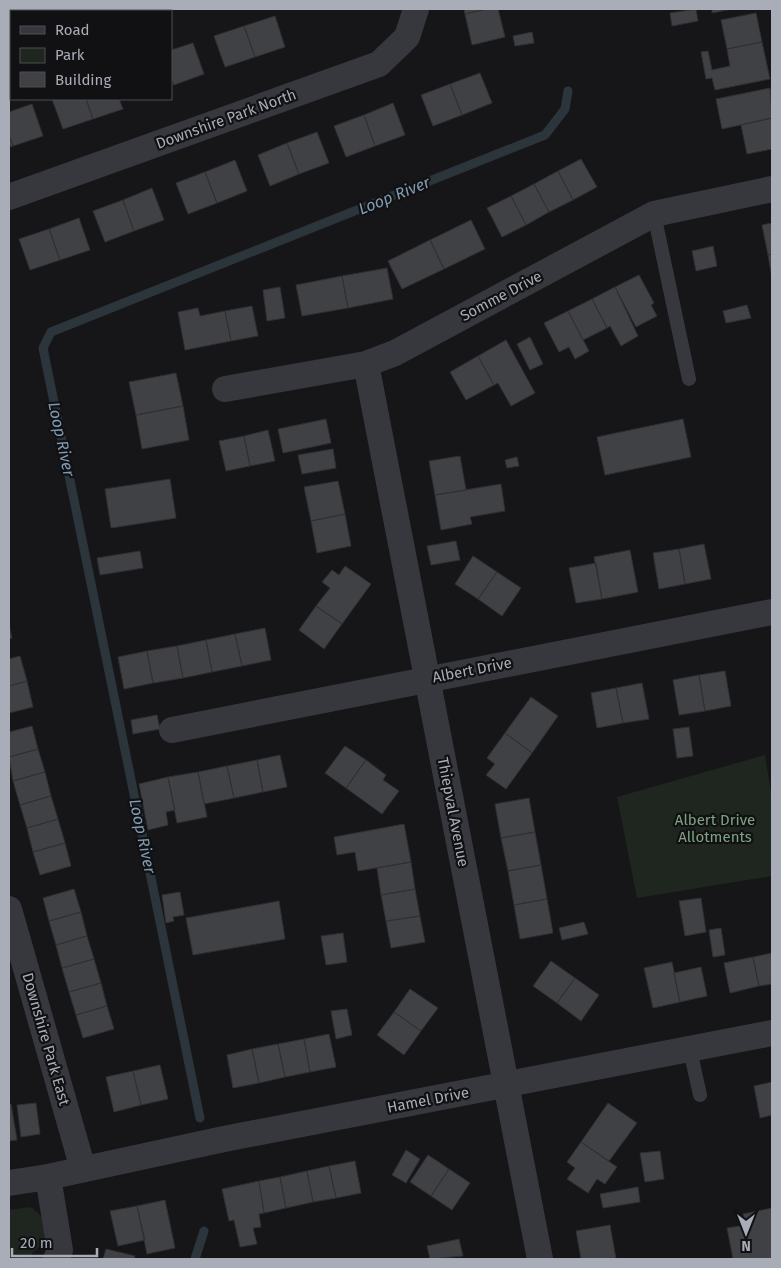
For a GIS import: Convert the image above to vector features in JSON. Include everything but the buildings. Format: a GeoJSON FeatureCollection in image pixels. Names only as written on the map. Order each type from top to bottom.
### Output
{"type":"FeatureCollection","features":[{"type":"Feature","properties":{"kind":"street","name":"Downshire Park North"},"geometry":{"type":"LineString","coordinates":[[9,197],[379,64],[407,37],[416,9]]}},
{"type":"Feature","properties":{"kind":"street","name":"Somme Drive"},"geometry":{"type":"LineString","coordinates":[[225,389],[366,364],[395,353],[654,214],[772,189]]}},
{"type":"Feature","properties":{"kind":"street","name":"Thiepval Avenue"},"geometry":{"type":"LineString","coordinates":[[366,364],[508,1084],[540,1259]]}},
{"type":"Feature","properties":{"kind":"street","name":"Albert Drive"},"geometry":{"type":"LineString","coordinates":[[172,730],[772,612]]}},
{"type":"Feature","properties":{"kind":"street","name":"Downshire Park East"},"geometry":{"type":"LineString","coordinates":[[9,909],[83,1169]]}},
{"type":"Feature","properties":{"kind":"street","name":"Hamel Drive"},"geometry":{"type":"LineString","coordinates":[[9,1183],[48,1177],[224,1139],[772,1033]]}},
{"type":"Feature","properties":{"kind":"street"},"geometry":{"type":"LineString","coordinates":[[48,1177],[60,1250],[56,1259]]}},
{"type":"Feature","properties":{"kind":"lane"},"geometry":{"type":"LineString","coordinates":[[654,214],[689,379]]}},
{"type":"Feature","properties":{"kind":"lane"},"geometry":{"type":"LineString","coordinates":[[690,1050],[700,1095]]}},
{"type":"Feature","properties":{"kind":"green space","name":"Albert Drive Allotments"},"geometry":{"type":"Polygon","coordinates":[[[765,755],[772,799],[772,876],[637,898],[617,797],[765,755]]]}},
{"type":"Feature","properties":{"kind":"green space"},"geometry":{"type":"Polygon","coordinates":[[[30,1207],[35,1210],[43,1221],[47,1241],[33,1252],[30,1259],[9,1259],[9,1210],[30,1207]]]}},
{"type":"Feature","properties":{"kind":"waterway","name":"Loop River"},"geometry":{"type":"LineString","coordinates":[[200,1118],[43,348],[51,332],[545,135],[565,109],[568,91]]}},
{"type":"Feature","properties":{"kind":"waterway","name":"Loop River"},"geometry":{"type":"LineString","coordinates":[[195,1259],[204,1231]]}}]}
